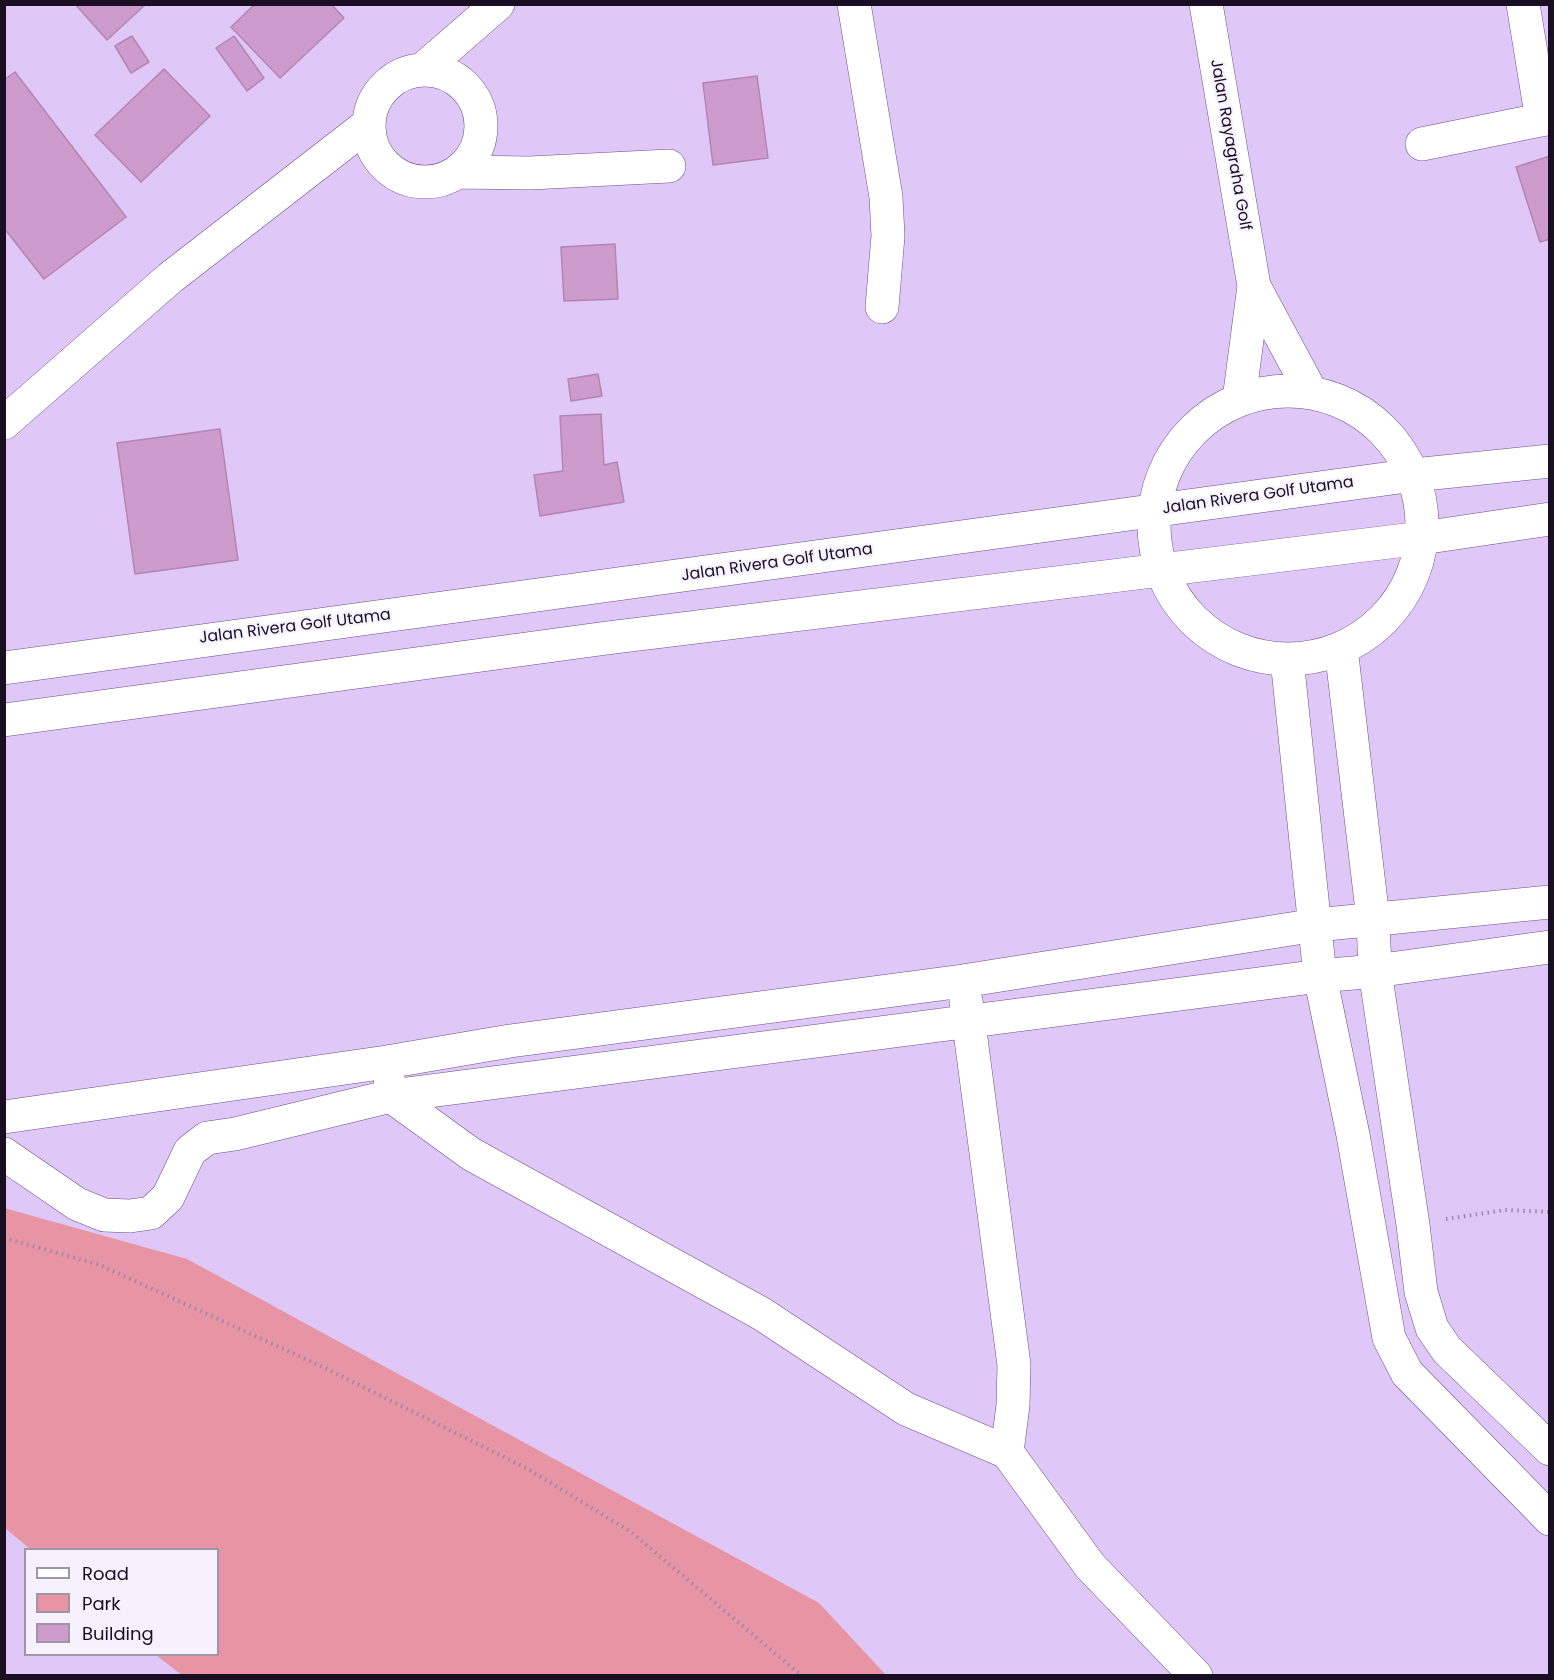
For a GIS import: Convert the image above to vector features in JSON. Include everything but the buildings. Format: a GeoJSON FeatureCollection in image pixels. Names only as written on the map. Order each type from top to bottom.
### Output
{"type":"FeatureCollection","features":[{"type":"Feature","properties":{"kind":"street"},"geometry":{"type":"LineString","coordinates":[[422,70],[498,4]]}},
{"type":"Feature","properties":{"kind":"street"},"geometry":{"type":"LineString","coordinates":[[854,4],[886,197],[888,236],[882,308]]}},
{"type":"Feature","properties":{"kind":"street","name":"Jalan Rayagraha Golf"},"geometry":{"type":"LineString","coordinates":[[1206,4],[1254,286],[1239,400]]}},
{"type":"Feature","properties":{"kind":"street"},"geometry":{"type":"LineString","coordinates":[[1422,144],[1546,119],[1523,4]]}},
{"type":"Feature","properties":{"kind":"street"},"geometry":{"type":"LineString","coordinates":[[422,70],[438,71],[459,82],[475,100],[481,115],[482,131],[478,147],[470,160],[458,172],[444,180],[429,183],[397,176],[385,166],[375,153],[366,126],[372,106],[380,92],[392,81],[406,73],[422,70]]}},
{"type":"Feature","properties":{"kind":"street"},"geometry":{"type":"LineString","coordinates":[[4,423],[170,278],[366,126]]}},
{"type":"Feature","properties":{"kind":"street"},"geometry":{"type":"LineString","coordinates":[[458,172],[530,173],[669,166]]}},
{"type":"Feature","properties":{"kind":"street","name":"Jalan Rayagraha Golf"},"geometry":{"type":"LineString","coordinates":[[1254,286],[1311,393]]}},
{"type":"Feature","properties":{"kind":"street"},"geometry":{"type":"LineString","coordinates":[[1275,391],[1311,393],[1344,403],[1373,421],[1397,446],[1414,475],[1423,516],[1422,537],[1414,572],[1397,604],[1372,630],[1341,648],[1315,657],[1287,659],[1247,653],[1210,635],[1180,606],[1160,570],[1153,541],[1154,511],[1161,479],[1181,443],[1198,425],[1217,410],[1239,400],[1275,391]]}},
{"type":"Feature","properties":{"kind":"street","name":"Jalan Rivera Golf Utama"},"geometry":{"type":"LineString","coordinates":[[4,668],[1414,475],[1550,461]]}},
{"type":"Feature","properties":{"kind":"street"},"geometry":{"type":"LineString","coordinates":[[4,720],[607,638],[1422,537],[1550,519]]}},
{"type":"Feature","properties":{"kind":"street"},"geometry":{"type":"LineString","coordinates":[[1341,648],[1358,774],[1373,919],[1375,971],[1413,1225],[1420,1292],[1432,1328],[1447,1350],[1550,1449]]}},
{"type":"Feature","properties":{"kind":"street"},"geometry":{"type":"LineString","coordinates":[[1287,659],[1320,976],[1353,1135],[1389,1338],[1407,1374],[1550,1519]]}},
{"type":"Feature","properties":{"kind":"street"},"geometry":{"type":"LineString","coordinates":[[4,1117],[387,1062],[510,1041],[963,981],[1316,925],[1550,902]]}},
{"type":"Feature","properties":{"kind":"street"},"geometry":{"type":"LineString","coordinates":[[4,1154],[77,1204],[104,1215],[130,1216],[152,1213],[168,1197],[190,1150],[207,1138],[235,1134],[391,1096],[1320,976],[1375,971],[1550,946]]}},
{"type":"Feature","properties":{"kind":"street"},"geometry":{"type":"LineString","coordinates":[[963,981],[1014,1365],[1013,1405],[1007,1452]]}},
{"type":"Feature","properties":{"kind":"street"},"geometry":{"type":"LineString","coordinates":[[387,1062],[391,1096],[471,1154],[762,1314],[906,1408],[1007,1452],[1090,1566],[1196,1676]]}},
{"type":"Feature","properties":{"kind":"street"},"geometry":{"type":"LineString","coordinates":[[1450,1418],[1483,1385]]}},
{"type":"Feature","properties":{"kind":"path"},"geometry":{"type":"LineString","coordinates":[[1413,1225],[1505,1210],[1550,1212]]}},
{"type":"Feature","properties":{"kind":"path"},"geometry":{"type":"LineString","coordinates":[[4,1238],[100,1265],[327,1369],[526,1468],[631,1532],[802,1676]]}},
{"type":"Feature","properties":{"kind":"green space"},"geometry":{"type":"Polygon","coordinates":[[[4,1208],[187,1259],[819,1603],[886,1675],[182,1675],[157,1656],[219,1656],[219,1548],[29,1548],[5,1528],[4,1208]]]}}]}
